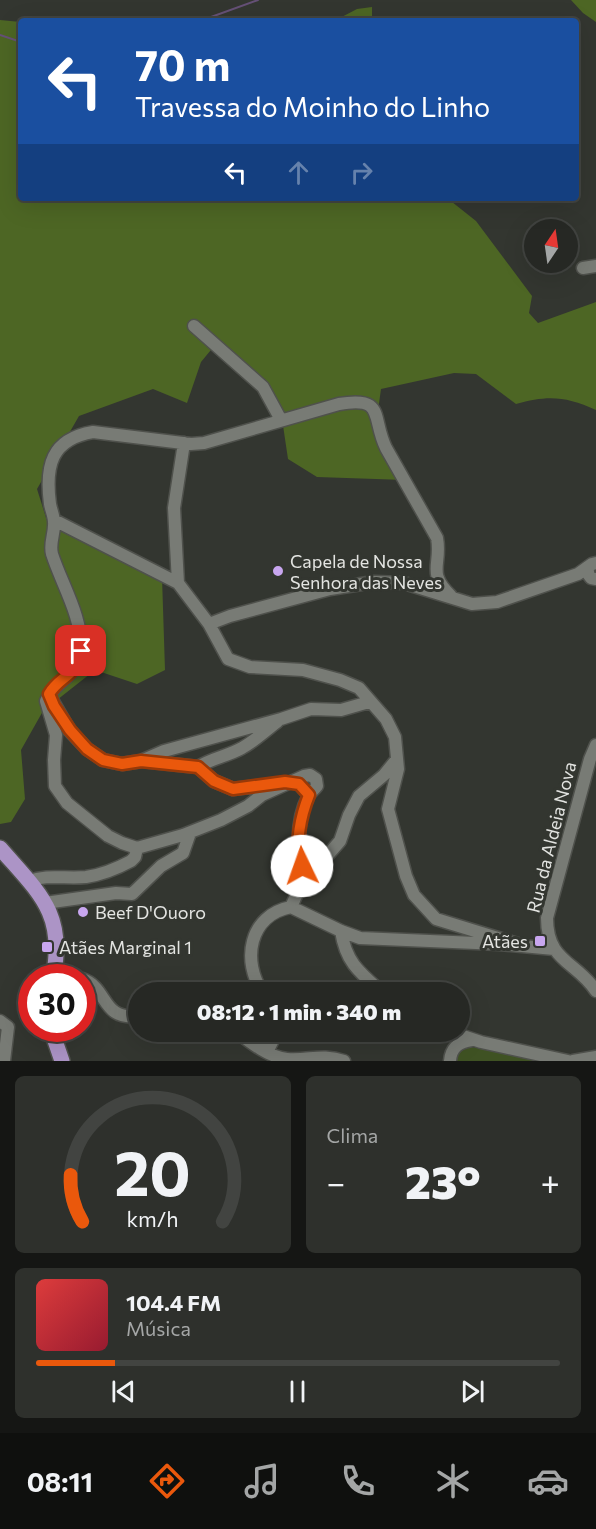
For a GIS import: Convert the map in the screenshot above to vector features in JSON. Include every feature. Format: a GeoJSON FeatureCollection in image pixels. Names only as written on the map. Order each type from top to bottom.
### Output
{"type":"FeatureCollection","features":[{"type":"Feature","properties":{"kind":"main road"},"geometry":{"type":"LineString","coordinates":[[0,848],[29,881],[52,914],[57,933],[55,964]]}},
{"type":"Feature","properties":{"kind":"main road"},"geometry":{"type":"LineString","coordinates":[[55,1042],[62,1061]]}},
{"type":"Feature","properties":{"kind":"street"},"geometry":{"type":"LineString","coordinates":[[583,268],[596,266]]}},
{"type":"Feature","properties":{"kind":"street"},"geometry":{"type":"LineString","coordinates":[[194,326],[263,387],[281,420]]}},
{"type":"Feature","properties":{"kind":"street"},"geometry":{"type":"LineString","coordinates":[[309,879],[302,866],[299,850],[302,815],[309,795],[317,786],[314,777],[307,775],[262,795],[248,806],[221,820],[137,848],[108,836],[67,803],[55,786],[56,735],[46,701],[53,688],[76,668],[81,651],[76,617],[51,548],[54,520],[49,489],[49,469],[55,454],[66,441],[93,432],[198,444],[281,420],[361,401],[371,406],[376,415],[380,436],[437,538],[439,547],[436,571],[439,584],[451,596]]}},
{"type":"Feature","properties":{"kind":"street"},"geometry":{"type":"LineString","coordinates":[[178,583],[174,508],[184,443]]}},
{"type":"Feature","properties":{"kind":"street"},"geometry":{"type":"LineString","coordinates":[[54,520],[178,583],[209,624],[228,658],[238,664],[250,667],[303,669],[359,688],[386,719],[395,737],[396,778],[388,809],[406,876],[414,895],[436,919],[524,946]]}},
{"type":"Feature","properties":{"kind":"street"},"geometry":{"type":"LineString","coordinates":[[209,624],[230,616],[319,592],[359,584],[400,582],[472,604],[497,602],[592,572]]}},
{"type":"Feature","properties":{"kind":"street"},"geometry":{"type":"LineString","coordinates":[[49,694],[70,730],[95,755],[114,763],[141,761],[198,767],[252,743],[281,719]]}},
{"type":"Feature","properties":{"kind":"street"},"geometry":{"type":"LineString","coordinates":[[141,761],[152,755],[312,709],[341,710],[369,702]]}},
{"type":"Feature","properties":{"kind":"street","name":"Rua da Aldeia Nova"},"geometry":{"type":"LineString","coordinates":[[554,949],[547,933],[547,918],[590,759],[596,745]]}},
{"type":"Feature","properties":{"kind":"street"},"geometry":{"type":"LineString","coordinates":[[291,907],[296,894],[340,841],[349,814],[359,796],[384,775],[397,759]]}},
{"type":"Feature","properties":{"kind":"street"},"geometry":{"type":"LineString","coordinates":[[198,767],[214,781],[233,789],[293,782]]}},
{"type":"Feature","properties":{"kind":"street"},"geometry":{"type":"LineString","coordinates":[[45,903],[116,893],[132,894],[161,866],[183,852],[190,832]]}},
{"type":"Feature","properties":{"kind":"street"},"geometry":{"type":"LineString","coordinates":[[29,881],[38,877],[86,877],[98,874],[131,861],[135,857],[137,848]]}},
{"type":"Feature","properties":{"kind":"street"},"geometry":{"type":"LineString","coordinates":[[257,982],[253,972],[252,939],[263,921],[282,909],[291,907],[360,938],[554,949],[596,991]]}},
{"type":"Feature","properties":{"kind":"street"},"geometry":{"type":"LineString","coordinates":[[341,931],[351,962],[372,982]]}},
{"type":"Feature","properties":{"kind":"street"},"geometry":{"type":"LineString","coordinates":[[96,989],[109,1009],[128,1016]]}},
{"type":"Feature","properties":{"kind":"street"},"geometry":{"type":"LineString","coordinates":[[4,1024],[4,1061]]}},
{"type":"Feature","properties":{"kind":"street"},"geometry":{"type":"LineString","coordinates":[[450,1061],[451,1052],[457,1045],[472,1040],[568,1061]]}},
{"type":"Feature","properties":{"kind":"street"},"geometry":{"type":"LineString","coordinates":[[252,1042],[267,1052],[288,1060],[326,1056],[344,1061]]}},
{"type":"Feature","properties":{"kind":"street"},"geometry":{"type":"LineString","coordinates":[[267,1052],[274,1042]]}},
{"type":"Feature","properties":{"kind":"street"},"geometry":{"type":"LineString","coordinates":[[573,1061],[596,1057]]}},
{"type":"Feature","properties":{"kind":"green space"},"geometry":{"type":"Polygon","coordinates":[[[571,0],[596,0],[596,22],[583,13],[571,0]]]}},
{"type":"Feature","properties":{"kind":"green space"},"geometry":{"type":"Polygon","coordinates":[[[372,7],[372,18],[340,18],[357,9],[372,7]]]}},
{"type":"Feature","properties":{"kind":"green space"},"geometry":{"type":"Polygon","coordinates":[[[0,20],[18,22],[18,201],[451,201],[476,221],[532,296],[529,313],[538,323],[596,302],[596,410],[556,398],[537,399],[516,404],[476,374],[454,373],[381,389],[377,418],[405,480],[317,477],[288,459],[281,412],[215,345],[201,362],[187,403],[153,389],[79,416],[37,489],[48,524],[162,577],[165,670],[137,684],[95,670],[43,711],[21,750],[25,799],[11,822],[0,824],[0,20]]]}},
{"type":"Feature","properties":{"kind":"green space"},"geometry":{"type":"Polygon","coordinates":[[[470,1047],[540,1061],[455,1061],[459,1052],[470,1047]]]}},
{"type":"Feature","properties":{"kind":"waterway"},"geometry":{"type":"LineString","coordinates":[[208,18],[258,0]]}},
{"type":"Feature","properties":{"kind":"waterway"},"geometry":{"type":"LineString","coordinates":[[0,35],[18,41]]}},
{"type":"Feature","properties":{"kind":"place","name":"Capela de Nossa Senhora das Neves"},"geometry":{"type":"Point","coordinates":[278,571]}},
{"type":"Feature","properties":{"kind":"place","name":"Beef D'Ouoro"},"geometry":{"type":"Point","coordinates":[83,912]}},
{"type":"Feature","properties":{"kind":"place","name":"Atães"},"geometry":{"type":"Point","coordinates":[540,941]}},
{"type":"Feature","properties":{"kind":"place","name":"Atães Marginal 1"},"geometry":{"type":"Point","coordinates":[47,947]}},
{"type":"Feature","properties":{"kind":"route"},"geometry":{"type":"LineString","coordinates":[[81,651],[76,668],[49,694],[70,730],[87,749],[103,760],[114,763],[141,761],[198,767],[214,781],[233,789],[285,782],[299,784],[309,795],[302,815],[299,850],[302,866]]}}]}
